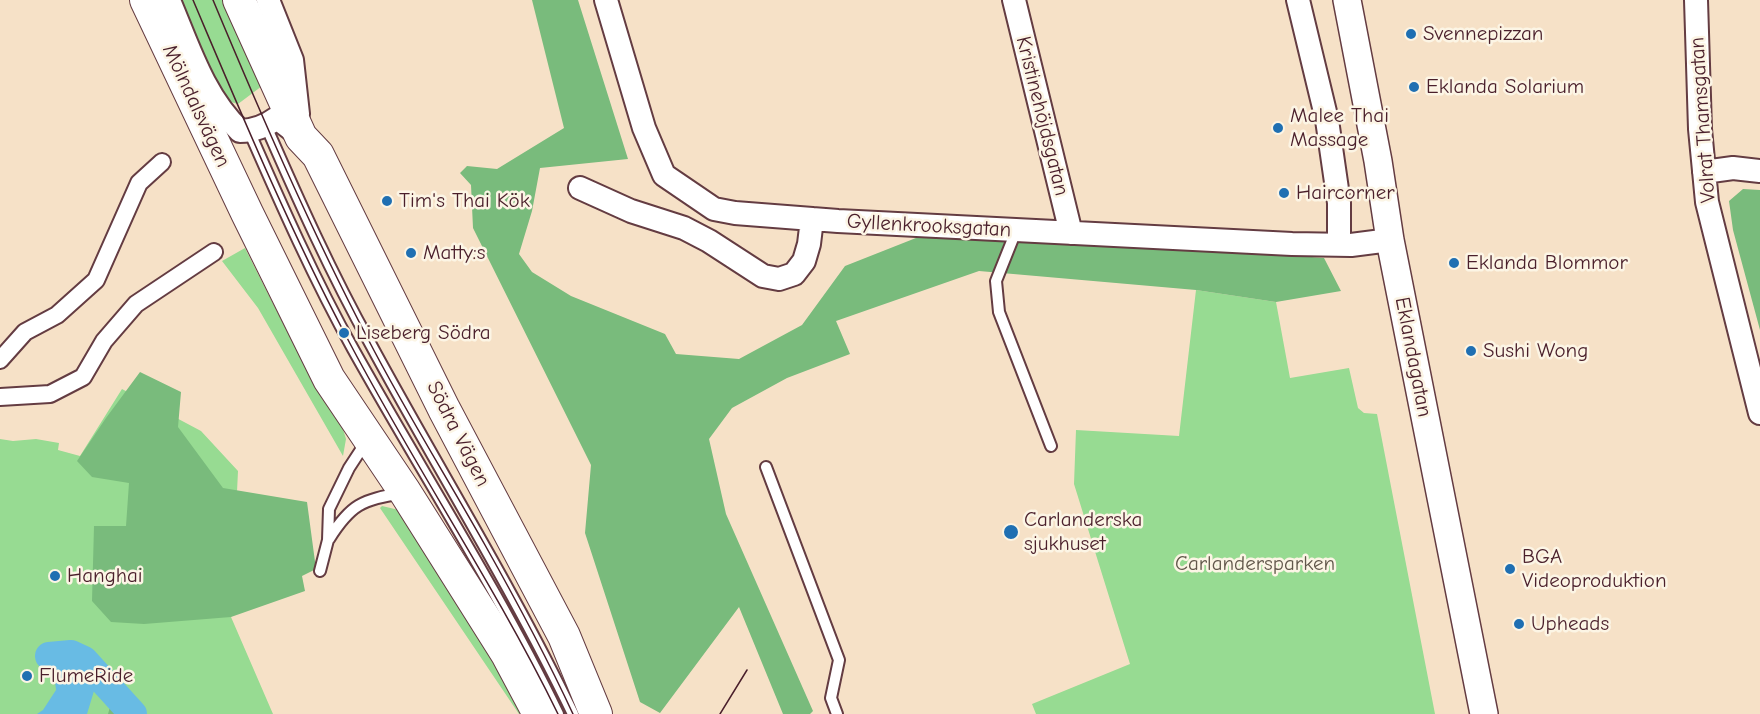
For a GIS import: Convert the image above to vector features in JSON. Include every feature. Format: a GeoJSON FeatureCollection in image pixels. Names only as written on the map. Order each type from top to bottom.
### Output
{"type":"FeatureCollection","features":[{"type":"Feature","properties":{"kind":"main road","name":"Mölndalsvägen"},"geometry":{"type":"LineString","coordinates":[[146,0],[246,213],[329,379],[369,437]]}},
{"type":"Feature","properties":{"kind":"main road"},"geometry":{"type":"LineString","coordinates":[[239,0],[309,146]]}},
{"type":"Feature","properties":{"kind":"main road","name":"Södra Vägen"},"geometry":{"type":"LineString","coordinates":[[309,146],[564,636],[596,714]]}},
{"type":"Feature","properties":{"kind":"main road"},"geometry":{"type":"LineString","coordinates":[[369,437],[507,654],[539,714]]}},
{"type":"Feature","properties":{"kind":"street","name":"Mölndalsvägen"},"geometry":{"type":"LineString","coordinates":[[166,0],[170,3],[214,100],[240,131],[257,129]]}},
{"type":"Feature","properties":{"kind":"street"},"geometry":{"type":"LineString","coordinates":[[268,0],[292,60],[309,146]]}},
{"type":"Feature","properties":{"kind":"street","name":"Gyllenkrooksgatan"},"geometry":{"type":"LineString","coordinates":[[606,0],[644,128],[664,175],[714,209],[735,213],[813,219],[1016,231],[1340,245],[1390,240]]}},
{"type":"Feature","properties":{"kind":"street","name":"Kristinehöjdsgatan"},"geometry":{"type":"LineString","coordinates":[[1014,0],[1071,233]]}},
{"type":"Feature","properties":{"kind":"street"},"geometry":{"type":"LineString","coordinates":[[1298,0],[1327,120],[1339,203],[1340,245]]}},
{"type":"Feature","properties":{"kind":"street","name":"Eklandagatan"},"geometry":{"type":"LineString","coordinates":[[1347,0],[1378,161],[1390,240],[1484,714]]}},
{"type":"Feature","properties":{"kind":"street","name":"Volrat Thamsgatan"},"geometry":{"type":"LineString","coordinates":[[1696,0],[1700,129],[1707,202],[1760,413]]}},
{"type":"Feature","properties":{"kind":"street"},"geometry":{"type":"LineString","coordinates":[[257,129],[277,118],[309,146]]}},
{"type":"Feature","properties":{"kind":"street"},"geometry":{"type":"LineString","coordinates":[[0,360],[25,332],[57,315],[96,280],[139,183],[162,162]]}},
{"type":"Feature","properties":{"kind":"street"},"geometry":{"type":"LineString","coordinates":[[1704,172],[1733,168],[1760,171]]}},
{"type":"Feature","properties":{"kind":"street"},"geometry":{"type":"LineString","coordinates":[[580,188],[631,211],[684,228],[710,241],[763,276],[779,279],[794,274],[804,261],[813,219]]}},
{"type":"Feature","properties":{"kind":"street"},"geometry":{"type":"LineString","coordinates":[[0,398],[50,394],[83,376],[104,341],[136,304],[214,252]]}},
{"type":"Feature","properties":{"kind":"lane"},"geometry":{"type":"LineString","coordinates":[[257,129],[284,211],[344,333],[529,654],[558,714]]}},
{"type":"Feature","properties":{"kind":"lane"},"geometry":{"type":"LineString","coordinates":[[257,129],[304,210],[368,341],[542,648],[573,714]]}},
{"type":"Feature","properties":{"kind":"lane"},"geometry":{"type":"LineString","coordinates":[[1016,231],[996,281],[999,312],[1051,446]]}},
{"type":"Feature","properties":{"kind":"lane"},"geometry":{"type":"LineString","coordinates":[[320,571],[328,540],[328,509],[349,468],[369,437]]}},
{"type":"Feature","properties":{"kind":"lane"},"geometry":{"type":"LineString","coordinates":[[766,467],[840,660],[831,698],[837,714]]}},
{"type":"Feature","properties":{"kind":"lane"},"geometry":{"type":"LineString","coordinates":[[328,540],[343,517],[369,499],[405,492]]}},
{"type":"Feature","properties":{"kind":"green space"},"geometry":{"type":"Polygon","coordinates":[[[174,0],[225,0],[262,86],[238,104],[224,100],[174,0]]]}},
{"type":"Feature","properties":{"kind":"green space"},"geometry":{"type":"Polygon","coordinates":[[[532,0],[578,0],[628,159],[540,168],[532,211],[519,254],[532,272],[571,296],[665,334],[676,354],[739,359],[802,325],[845,266],[921,236],[1018,234],[1324,258],[1341,291],[1276,302],[1196,290],[979,271],[836,321],[850,354],[787,378],[732,408],[709,439],[726,514],[813,711],[810,714],[783,714],[739,607],[660,713],[640,702],[585,533],[591,465],[473,228],[471,185],[460,173],[467,166],[497,169],[564,128],[532,0]]]}},
{"type":"Feature","properties":{"kind":"green space"},"geometry":{"type":"Polygon","coordinates":[[[1743,189],[1760,190],[1760,330],[1733,230],[1729,201],[1743,189]]]}},
{"type":"Feature","properties":{"kind":"green space"},"geometry":{"type":"Polygon","coordinates":[[[245,248],[310,377],[340,419],[346,439],[343,456],[258,308],[222,261],[245,248]]]}},
{"type":"Feature","properties":{"kind":"green space","name":"Carlandersparken"},"geometry":{"type":"Polygon","coordinates":[[[1196,290],[1276,302],[1290,378],[1349,368],[1358,408],[1364,413],[1377,414],[1435,714],[1036,714],[1032,704],[1130,664],[1074,484],[1076,430],[1179,436],[1196,290]]]}},
{"type":"Feature","properties":{"kind":"green space"},"geometry":{"type":"Polygon","coordinates":[[[140,372],[181,392],[178,427],[223,488],[307,502],[316,569],[302,576],[305,591],[231,617],[144,624],[111,622],[92,601],[94,526],[126,526],[129,483],[92,477],[77,461],[140,372]]]}},
{"type":"Feature","properties":{"kind":"green space"},"geometry":{"type":"Polygon","coordinates":[[[122,389],[201,431],[238,471],[231,617],[273,714],[0,714],[0,439],[13,441],[36,439],[59,443],[58,450],[80,456],[122,389]]]}},
{"type":"Feature","properties":{"kind":"green space"},"geometry":{"type":"Polygon","coordinates":[[[382,506],[399,510],[529,714],[519,714],[380,508],[382,506]]]}},
{"type":"Feature","properties":{"kind":"green space"},"geometry":{"type":"Polygon","coordinates":[[[114,693],[133,714],[108,714],[114,693]]]}},
{"type":"Feature","properties":{"kind":"water"},"geometry":{"type":"Polygon","coordinates":[[[61,658],[73,661],[94,691],[87,714],[37,714],[43,710],[56,690],[53,663],[61,658]]]}},
{"type":"Feature","properties":{"kind":"waterway","name":"FlumeRide"},"geometry":{"type":"LineString","coordinates":[[49,656],[71,654],[84,660],[133,714]]}},
{"type":"Feature","properties":{"kind":"tram line"},"geometry":{"type":"LineString","coordinates":[[193,0],[266,169],[324,293],[371,382],[480,570],[558,714]]}},
{"type":"Feature","properties":{"kind":"tram line"},"geometry":{"type":"LineString","coordinates":[[213,0],[287,171],[368,339],[508,586],[573,714]]}},
{"type":"Feature","properties":{"kind":"tram line"},"geometry":{"type":"LineString","coordinates":[[720,714],[747,670]]}},
{"type":"Feature","properties":{"kind":"place","name":"Svennepizzan"},"geometry":{"type":"Point","coordinates":[1411,34]}},
{"type":"Feature","properties":{"kind":"place","name":"Eklanda Solarium"},"geometry":{"type":"Point","coordinates":[1414,87]}},
{"type":"Feature","properties":{"kind":"place","name":"Malee Thai Massage"},"geometry":{"type":"Point","coordinates":[1278,128]}},
{"type":"Feature","properties":{"kind":"place","name":"Haircorner"},"geometry":{"type":"Point","coordinates":[1284,193]}},
{"type":"Feature","properties":{"kind":"place","name":"Tim's Thai Kök"},"geometry":{"type":"Point","coordinates":[387,201]}},
{"type":"Feature","properties":{"kind":"place","name":"Matty:s"},"geometry":{"type":"Point","coordinates":[411,253]}},
{"type":"Feature","properties":{"kind":"place","name":"Eklanda Blommor"},"geometry":{"type":"Point","coordinates":[1454,263]}},
{"type":"Feature","properties":{"kind":"place","name":"Liseberg Södra"},"geometry":{"type":"Point","coordinates":[344,333]}},
{"type":"Feature","properties":{"kind":"place","name":"Sushi Wong"},"geometry":{"type":"Point","coordinates":[1471,351]}},
{"type":"Feature","properties":{"kind":"place","name":"Carlanderska sjukhuset"},"geometry":{"type":"Point","coordinates":[1011,532]}},
{"type":"Feature","properties":{"kind":"place","name":"BGA Videoproduktion"},"geometry":{"type":"Point","coordinates":[1510,569]}},
{"type":"Feature","properties":{"kind":"place","name":"Hanghai"},"geometry":{"type":"Point","coordinates":[55,576]}},
{"type":"Feature","properties":{"kind":"place","name":"Upheads"},"geometry":{"type":"Point","coordinates":[1519,624]}},
{"type":"Feature","properties":{"kind":"place","name":"FlumeRide"},"geometry":{"type":"Point","coordinates":[27,676]}}]}
